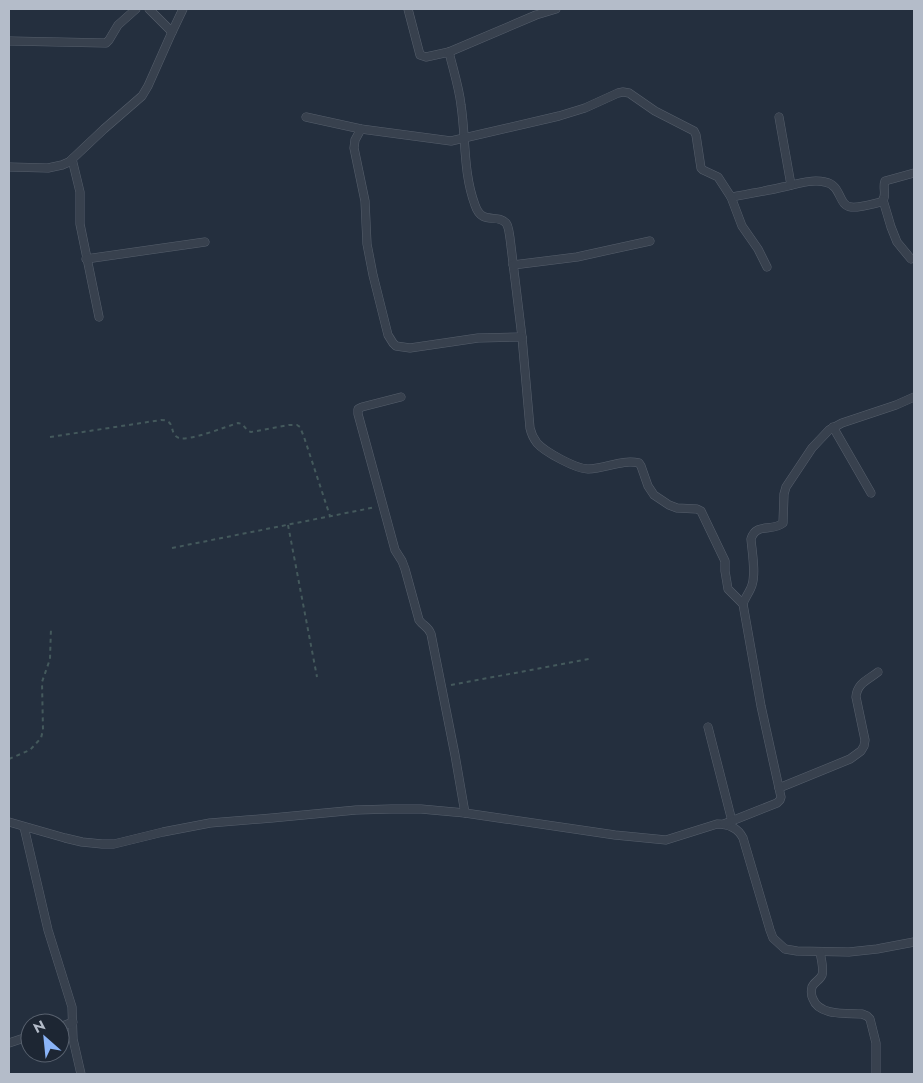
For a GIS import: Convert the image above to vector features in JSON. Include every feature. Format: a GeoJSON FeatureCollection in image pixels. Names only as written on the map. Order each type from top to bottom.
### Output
{"type":"FeatureCollection","features":[{"type":"Feature","properties":{"kind":"street"},"geometry":{"type":"LineString","coordinates":[[10,41],[106,43],[118,25],[136,9]]}},
{"type":"Feature","properties":{"kind":"street"},"geometry":{"type":"LineString","coordinates":[[149,9],[172,32]]}},
{"type":"Feature","properties":{"kind":"street"},"geometry":{"type":"LineString","coordinates":[[9,167],[48,168],[62,165],[72,159],[104,128],[142,96],[183,9]]}},
{"type":"Feature","properties":{"kind":"street"},"geometry":{"type":"LineString","coordinates":[[408,9],[420,56],[426,57],[449,52],[536,15],[556,9]]}},
{"type":"Feature","properties":{"kind":"street"},"geometry":{"type":"LineString","coordinates":[[449,52],[461,103],[467,170],[474,204],[481,215],[505,222],[510,238],[522,337],[530,428],[537,443],[557,457],[578,468],[588,470],[623,462],[639,462],[650,490],[654,495],[677,508],[701,511],[725,561],[728,589],[744,604]]}},
{"type":"Feature","properties":{"kind":"street"},"geometry":{"type":"LineString","coordinates":[[306,117],[361,129],[451,141],[524,125],[585,108],[623,92],[629,93],[655,111],[694,131],[701,168],[718,177],[730,197],[742,226],[758,249],[767,267]]}},
{"type":"Feature","properties":{"kind":"street"},"geometry":{"type":"LineString","coordinates":[[779,117],[791,185]]}},
{"type":"Feature","properties":{"kind":"street"},"geometry":{"type":"LineString","coordinates":[[361,129],[355,140],[354,148],[365,202],[367,244],[382,313],[388,335],[393,343],[396,346],[410,348],[478,338],[522,337]]}},
{"type":"Feature","properties":{"kind":"street"},"geometry":{"type":"LineString","coordinates":[[72,159],[80,192],[80,224],[99,318]]}},
{"type":"Feature","properties":{"kind":"street"},"geometry":{"type":"LineString","coordinates":[[911,259],[897,242],[891,227],[883,200],[885,197],[883,185],[889,179],[914,173]]}},
{"type":"Feature","properties":{"kind":"street"},"geometry":{"type":"LineString","coordinates":[[730,197],[816,181],[835,187],[842,202],[850,208],[883,200]]}},
{"type":"Feature","properties":{"kind":"street"},"geometry":{"type":"LineString","coordinates":[[513,266],[577,257],[650,241]]}},
{"type":"Feature","properties":{"kind":"street"},"geometry":{"type":"LineString","coordinates":[[86,259],[205,242]]}},
{"type":"Feature","properties":{"kind":"street"},"geometry":{"type":"LineString","coordinates":[[401,397],[357,410],[360,427],[395,550],[406,569],[419,620],[428,628],[431,634],[464,813]]}},
{"type":"Feature","properties":{"kind":"street"},"geometry":{"type":"LineString","coordinates":[[9,822],[82,842],[114,844],[210,822],[356,810],[421,809],[666,840],[718,824],[724,824],[777,803],[781,797],[761,706],[744,604],[753,584],[751,539],[753,533],[756,530],[783,523],[786,487],[812,448],[829,430],[842,423],[896,406],[914,397]]}},
{"type":"Feature","properties":{"kind":"street"},"geometry":{"type":"LineString","coordinates":[[833,427],[871,493]]}},
{"type":"Feature","properties":{"kind":"street"},"geometry":{"type":"LineString","coordinates":[[779,788],[850,759],[860,751],[864,746],[865,740],[856,691],[860,685],[878,672]]}},
{"type":"Feature","properties":{"kind":"street"},"geometry":{"type":"LineString","coordinates":[[708,727],[732,821]]}},
{"type":"Feature","properties":{"kind":"street"},"geometry":{"type":"LineString","coordinates":[[724,824],[738,830],[744,838],[770,930],[773,938],[785,949],[849,952],[914,942]]}},
{"type":"Feature","properties":{"kind":"street"},"geometry":{"type":"LineString","coordinates":[[24,827],[48,930],[72,1007],[73,1039],[81,1074]]}},
{"type":"Feature","properties":{"kind":"street"},"geometry":{"type":"LineString","coordinates":[[820,952],[822,972],[811,990],[813,1001],[817,1006],[826,1011],[862,1014],[870,1019],[876,1043],[876,1074]]}},
{"type":"Feature","properties":{"kind":"path"},"geometry":{"type":"LineString","coordinates":[[50,437],[161,420],[169,422],[174,435],[180,438],[190,437],[238,423],[251,432],[297,425],[300,427],[304,437],[330,516]]}},
{"type":"Feature","properties":{"kind":"path"},"geometry":{"type":"LineString","coordinates":[[172,548],[382,506]]}},
{"type":"Feature","properties":{"kind":"path"},"geometry":{"type":"LineString","coordinates":[[288,525],[317,677]]}},
{"type":"Feature","properties":{"kind":"path"},"geometry":{"type":"LineString","coordinates":[[9,760],[30,750],[41,738],[43,730],[42,682],[50,659],[51,628]]}},
{"type":"Feature","properties":{"kind":"path"},"geometry":{"type":"LineString","coordinates":[[441,687],[589,659]]}}]}
